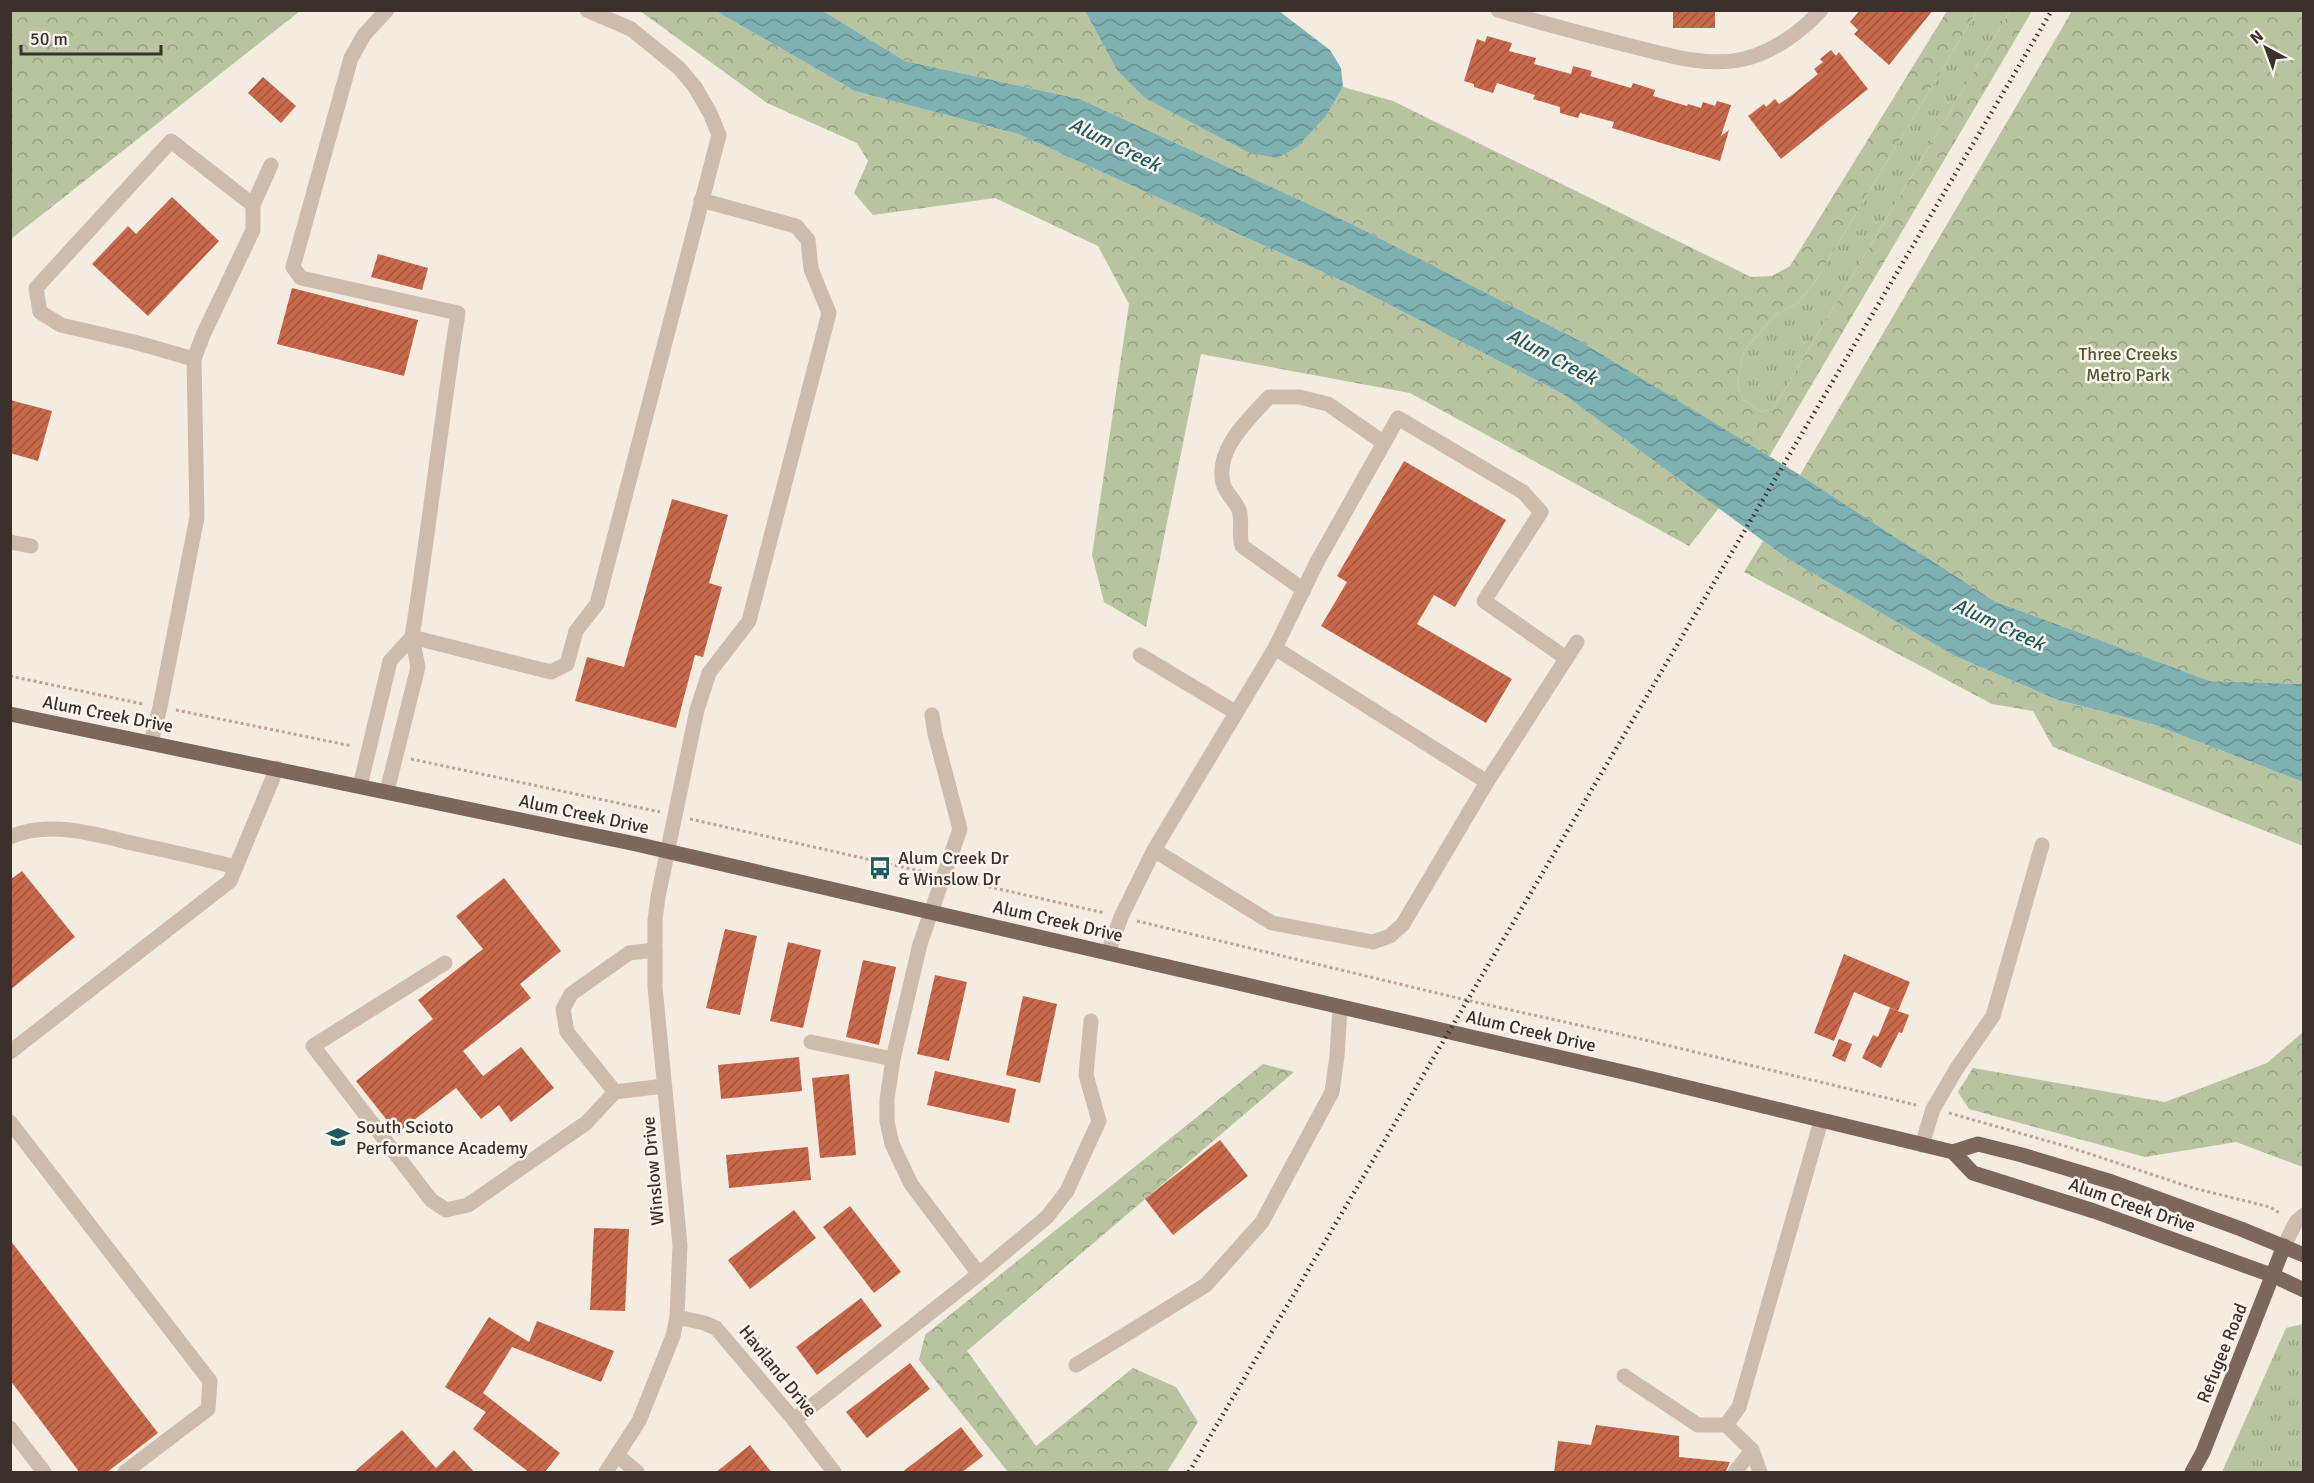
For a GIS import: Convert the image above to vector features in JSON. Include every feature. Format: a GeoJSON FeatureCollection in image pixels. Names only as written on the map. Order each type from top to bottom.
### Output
{"type":"FeatureCollection","features":[{"type":"Feature","properties":{"kind":"main road","name":"Alum Creek Drive"},"geometry":{"type":"LineString","coordinates":[[10,714],[667,851],[1953,1152],[1978,1144],[2112,1182],[2284,1246],[2304,1256]]}},
{"type":"Feature","properties":{"kind":"main road","name":"Alum Creek Drive"},"geometry":{"type":"LineString","coordinates":[[1953,1152],[1973,1173],[2094,1211],[2274,1276],[2304,1290]]}},
{"type":"Feature","properties":{"kind":"main road","name":"Refugee Road"},"geometry":{"type":"LineString","coordinates":[[2192,1473],[2203,1452],[2284,1246]]}},
{"type":"Feature","properties":{"kind":"street"},"geometry":{"type":"LineString","coordinates":[[387,10],[364,35],[351,58],[293,267],[301,278],[458,313],[441,416],[427,544],[412,637],[418,667],[387,791]]}},
{"type":"Feature","properties":{"kind":"street"},"geometry":{"type":"LineString","coordinates":[[412,637],[551,672],[567,664],[576,630],[597,604],[719,135],[695,87],[679,68],[631,30],[587,10]]}},
{"type":"Feature","properties":{"kind":"street"},"geometry":{"type":"LineString","coordinates":[[1498,10],[1557,28],[1686,59],[1725,62],[1745,59],[1764,52],[1800,30],[1821,10]]}},
{"type":"Feature","properties":{"kind":"street"},"geometry":{"type":"LineString","coordinates":[[194,359],[61,325],[40,312],[36,288],[171,141],[253,205]]}},
{"type":"Feature","properties":{"kind":"street"},"geometry":{"type":"LineString","coordinates":[[150,743],[160,707],[197,517],[194,359],[253,230],[253,205],[271,165]]}},
{"type":"Feature","properties":{"kind":"street","name":"Winslow Drive"},"geometry":{"type":"LineString","coordinates":[[606,1473],[639,1421],[673,1336],[677,1317],[680,1245],[655,987],[655,920],[667,851],[697,710],[709,673],[749,621],[829,313],[811,269],[808,240],[796,226],[701,200]]}},
{"type":"Feature","properties":{"kind":"street"},"geometry":{"type":"LineString","coordinates":[[1304,591],[1242,546],[1239,536],[1242,524],[1238,508],[1223,484],[1221,466],[1238,430],[1269,397],[1299,397],[1328,404],[1384,443]]}},
{"type":"Feature","properties":{"kind":"street"},"geometry":{"type":"LineString","coordinates":[[1108,953],[1121,917],[1155,850],[1275,648],[1317,562],[1398,417],[1523,492],[1541,512],[1484,601],[1566,658]]}},
{"type":"Feature","properties":{"kind":"street"},"geometry":{"type":"LineString","coordinates":[[10,542],[31,546]]}},
{"type":"Feature","properties":{"kind":"street"},"geometry":{"type":"LineString","coordinates":[[360,786],[390,661],[412,637]]}},
{"type":"Feature","properties":{"kind":"street"},"geometry":{"type":"LineString","coordinates":[[1155,850],[1272,923],[1373,942],[1390,936],[1403,924],[1487,782],[1577,642]]}},
{"type":"Feature","properties":{"kind":"street"},"geometry":{"type":"LineString","coordinates":[[1275,648],[1487,782]]}},
{"type":"Feature","properties":{"kind":"street"},"geometry":{"type":"LineString","coordinates":[[1140,655],[1235,712]]}},
{"type":"Feature","properties":{"kind":"street"},"geometry":{"type":"LineString","coordinates":[[932,715],[960,829],[920,944],[893,1059],[887,1099],[887,1121],[892,1144],[911,1184],[979,1274]]}},
{"type":"Feature","properties":{"kind":"street"},"geometry":{"type":"LineString","coordinates":[[10,1052],[230,881],[277,768]]}},
{"type":"Feature","properties":{"kind":"street"},"geometry":{"type":"LineString","coordinates":[[10,837],[31,831],[51,829],[79,831],[236,867]]}},
{"type":"Feature","properties":{"kind":"street"},"geometry":{"type":"LineString","coordinates":[[1922,1145],[1933,1109],[1957,1068],[1993,1016],[2042,845]]}},
{"type":"Feature","properties":{"kind":"street"},"geometry":{"type":"LineString","coordinates":[[615,1092],[567,1032],[563,1009],[571,993],[629,953],[655,950]]}},
{"type":"Feature","properties":{"kind":"street"},"geometry":{"type":"LineString","coordinates":[[445,963],[313,1046],[431,1200],[446,1210],[468,1205],[586,1123],[615,1092],[664,1086]]}},
{"type":"Feature","properties":{"kind":"street"},"geometry":{"type":"LineString","coordinates":[[1077,1365],[1206,1285],[1262,1222],[1332,1092],[1340,1008]]}},
{"type":"Feature","properties":{"kind":"street"},"geometry":{"type":"LineString","coordinates":[[794,1420],[979,1274],[1047,1217],[1067,1191],[1098,1121],[1086,1075],[1091,1021]]}},
{"type":"Feature","properties":{"kind":"street"},"geometry":{"type":"LineString","coordinates":[[811,1042],[893,1059]]}},
{"type":"Feature","properties":{"kind":"street"},"geometry":{"type":"LineString","coordinates":[[1726,1425],[1739,1407],[1821,1121]]}},
{"type":"Feature","properties":{"kind":"street"},"geometry":{"type":"LineString","coordinates":[[10,1122],[210,1381],[208,1409],[124,1473]]}},
{"type":"Feature","properties":{"kind":"street"},"geometry":{"type":"LineString","coordinates":[[2284,1246],[2300,1219]]}},
{"type":"Feature","properties":{"kind":"street","name":"Haviland Drive"},"geometry":{"type":"LineString","coordinates":[[677,1317],[716,1328],[794,1420],[834,1473]]}},
{"type":"Feature","properties":{"kind":"street"},"geometry":{"type":"LineString","coordinates":[[1624,1376],[1698,1425],[1726,1425],[1752,1450],[1760,1473]]}},
{"type":"Feature","properties":{"kind":"street"},"geometry":{"type":"LineString","coordinates":[[10,1428],[44,1473]]}},
{"type":"Feature","properties":{"kind":"street"},"geometry":{"type":"LineString","coordinates":[[1735,1473],[1752,1450]]}},
{"type":"Feature","properties":{"kind":"street"},"geometry":{"type":"LineString","coordinates":[[618,1456],[637,1473]]}},
{"type":"Feature","properties":{"kind":"path"},"geometry":{"type":"LineString","coordinates":[[10,676],[369,750]]}},
{"type":"Feature","properties":{"kind":"path"},"geometry":{"type":"LineString","coordinates":[[396,755],[862,856],[943,877],[1933,1109],[2072,1148],[2193,1188],[2270,1208],[2300,1219]]}},
{"type":"Feature","properties":{"kind":"green space"},"geometry":{"type":"Polygon","coordinates":[[[11,10],[300,10],[300,11],[11,239],[11,10]]]}},
{"type":"Feature","properties":{"kind":"green space"},"geometry":{"type":"Polygon","coordinates":[[[640,11],[716,11],[855,91],[1018,134],[1351,285],[1563,394],[1719,508],[1689,546],[1410,393],[1201,354],[1146,627],[1104,602],[1092,555],[1129,304],[1098,246],[995,198],[873,215],[854,193],[868,161],[857,143],[767,103],[640,11]]]}},
{"type":"Feature","properties":{"kind":"green space"},"geometry":{"type":"Polygon","coordinates":[[[823,11],[1085,11],[1117,70],[1326,116],[1343,87],[1393,101],[1751,277],[1772,276],[1790,266],[1947,11],[1977,11],[1816,280],[1797,304],[1775,315],[1744,351],[1737,384],[1742,399],[1761,412],[1773,409],[2010,11],[2032,11],[1769,457],[1580,341],[1352,224],[1080,99],[905,61],[823,11]]]}},
{"type":"Feature","properties":{"kind":"green space"},"geometry":{"type":"Polygon","coordinates":[[[1977,11],[2010,11],[1773,409],[1761,412],[1742,399],[1737,384],[1744,351],[1775,315],[1797,304],[1816,280],[1977,11]]]}},
{"type":"Feature","properties":{"kind":"green space","name":"Three Creeks Metro Park"},"geometry":{"type":"Polygon","coordinates":[[[2072,11],[2303,11],[2303,684],[2210,681],[1994,601],[1800,475],[2072,11]]]}},
{"type":"Feature","properties":{"kind":"green space"},"geometry":{"type":"Polygon","coordinates":[[[1763,541],[1788,559],[1955,656],[2058,700],[2155,725],[2303,782],[2303,846],[2053,747],[2033,711],[1992,704],[1744,572],[1763,541]]]}},
{"type":"Feature","properties":{"kind":"green space"},"geometry":{"type":"Polygon","coordinates":[[[2303,1032],[2303,1167],[2236,1142],[2145,1157],[1969,1109],[1958,1092],[1973,1068],[2165,1102],[2267,1063],[2303,1032]]]}},
{"type":"Feature","properties":{"kind":"green space"},"geometry":{"type":"Polygon","coordinates":[[[1263,1064],[1294,1072],[967,1351],[1036,1446],[1133,1368],[1176,1387],[1198,1422],[1167,1472],[1008,1472],[919,1360],[925,1335],[1263,1064]]]}},
{"type":"Feature","properties":{"kind":"green space"},"geometry":{"type":"Polygon","coordinates":[[[2303,1324],[2303,1472],[2222,1472],[2286,1328],[2303,1324]]]}},
{"type":"Feature","properties":{"kind":"water","name":"Alum Creek"},"geometry":{"type":"Polygon","coordinates":[[[716,11],[823,11],[905,61],[1080,99],[1352,224],[1580,341],[1800,475],[1994,601],[2210,681],[2303,684],[2303,782],[2155,725],[2058,700],[1955,656],[1788,559],[1563,394],[1351,285],[1018,134],[855,91],[716,11]]]}},
{"type":"Feature","properties":{"kind":"water"},"geometry":{"type":"Polygon","coordinates":[[[1085,11],[1279,11],[1330,50],[1341,68],[1343,87],[1326,116],[1297,147],[1277,158],[1250,153],[1145,98],[1117,70],[1085,11]]]}},
{"type":"Feature","properties":{"kind":"building"},"geometry":{"type":"Polygon","coordinates":[[[1673,10],[1715,10],[1715,28],[1673,28],[1673,10]]]}},
{"type":"Feature","properties":{"kind":"building"},"geometry":{"type":"Polygon","coordinates":[[[1860,10],[1933,10],[1889,65],[1854,34],[1858,30],[1850,22],[1860,10]]]}},
{"type":"Feature","properties":{"kind":"building"},"geometry":{"type":"Polygon","coordinates":[[[1487,36],[1512,43],[1509,51],[1536,58],[1534,64],[1571,74],[1573,66],[1592,71],[1590,76],[1631,88],[1633,83],[1655,90],[1653,96],[1687,106],[1688,104],[1701,108],[1703,102],[1715,106],[1717,101],[1731,105],[1721,136],[1729,130],[1720,161],[1612,128],[1614,122],[1580,113],[1578,118],[1560,113],[1560,107],[1533,99],[1535,95],[1497,83],[1493,93],[1474,87],[1474,84],[1464,81],[1477,39],[1485,42],[1487,36]]]}},
{"type":"Feature","properties":{"kind":"building"},"geometry":{"type":"Polygon","coordinates":[[[1831,50],[1836,56],[1839,52],[1868,89],[1781,159],[1748,116],[1764,104],[1766,107],[1775,99],[1779,104],[1791,96],[1818,74],[1814,69],[1823,62],[1820,59],[1831,50]]]}},
{"type":"Feature","properties":{"kind":"building"},"geometry":{"type":"Polygon","coordinates":[[[263,77],[296,106],[281,123],[248,93],[263,77]]]}},
{"type":"Feature","properties":{"kind":"building"},"geometry":{"type":"Polygon","coordinates":[[[172,197],[219,241],[148,316],[92,264],[128,226],[136,234],[172,197]]]}},
{"type":"Feature","properties":{"kind":"building"},"geometry":{"type":"Polygon","coordinates":[[[378,254],[428,268],[422,290],[371,277],[378,254]]]}},
{"type":"Feature","properties":{"kind":"building"},"geometry":{"type":"Polygon","coordinates":[[[292,288],[418,320],[404,376],[277,344],[292,288]]]}},
{"type":"Feature","properties":{"kind":"building"},"geometry":{"type":"Polygon","coordinates":[[[10,400],[52,411],[38,461],[10,453],[10,400]]]}},
{"type":"Feature","properties":{"kind":"building"},"geometry":{"type":"Polygon","coordinates":[[[1404,461],[1506,520],[1455,607],[1434,595],[1417,624],[1512,679],[1486,723],[1321,626],[1347,582],[1337,576],[1404,461]]]}},
{"type":"Feature","properties":{"kind":"building"},"geometry":{"type":"Polygon","coordinates":[[[672,499],[728,515],[709,583],[722,587],[703,657],[695,655],[676,728],[575,701],[587,657],[624,667],[672,499]]]}},
{"type":"Feature","properties":{"kind":"building"},"geometry":{"type":"Polygon","coordinates":[[[22,871],[75,937],[10,990],[10,880],[22,871]]]}},
{"type":"Feature","properties":{"kind":"building"},"geometry":{"type":"Polygon","coordinates":[[[504,878],[561,951],[520,984],[531,998],[463,1051],[483,1076],[521,1047],[554,1088],[511,1122],[499,1105],[481,1119],[456,1088],[397,1133],[356,1081],[433,1019],[418,1000],[483,949],[456,916],[504,878]]]}},
{"type":"Feature","properties":{"kind":"building"},"geometry":{"type":"Polygon","coordinates":[[[725,929],[757,936],[740,1015],[706,1008],[725,929]]]}},
{"type":"Feature","properties":{"kind":"building"},"geometry":{"type":"Polygon","coordinates":[[[788,942],[821,950],[803,1028],[770,1021],[788,942]]]}},
{"type":"Feature","properties":{"kind":"building"},"geometry":{"type":"Polygon","coordinates":[[[1844,954],[1910,982],[1898,1011],[1854,992],[1834,1041],[1814,1033],[1844,954]]]}},
{"type":"Feature","properties":{"kind":"building"},"geometry":{"type":"Polygon","coordinates":[[[863,960],[896,967],[879,1045],[846,1037],[863,960]]]}},
{"type":"Feature","properties":{"kind":"building"},"geometry":{"type":"Polygon","coordinates":[[[935,975],[967,982],[949,1061],[917,1054],[935,975]]]}},
{"type":"Feature","properties":{"kind":"building"},"geometry":{"type":"Polygon","coordinates":[[[1023,996],[1057,1004],[1040,1083],[1006,1075],[1023,996]]]}},
{"type":"Feature","properties":{"kind":"building"},"geometry":{"type":"Polygon","coordinates":[[[1890,1008],[1909,1015],[1902,1033],[1899,1032],[1881,1068],[1862,1058],[1873,1035],[1878,1037],[1890,1008]]]}},
{"type":"Feature","properties":{"kind":"building"},"geometry":{"type":"Polygon","coordinates":[[[1839,1039],[1852,1044],[1845,1062],[1832,1056],[1839,1039]]]}},
{"type":"Feature","properties":{"kind":"building"},"geometry":{"type":"Polygon","coordinates":[[[799,1057],[802,1091],[721,1099],[718,1065],[799,1057]]]}},
{"type":"Feature","properties":{"kind":"building"},"geometry":{"type":"Polygon","coordinates":[[[935,1071],[1016,1089],[1009,1123],[927,1105],[935,1071]]]}},
{"type":"Feature","properties":{"kind":"building"},"geometry":{"type":"Polygon","coordinates":[[[849,1074],[856,1155],[820,1158],[812,1078],[849,1074]]]}},
{"type":"Feature","properties":{"kind":"building"},"geometry":{"type":"Polygon","coordinates":[[[1220,1140],[1248,1176],[1173,1235],[1145,1199],[1220,1140]]]}},
{"type":"Feature","properties":{"kind":"building"},"geometry":{"type":"Polygon","coordinates":[[[808,1147],[811,1180],[729,1188],[726,1155],[808,1147]]]}},
{"type":"Feature","properties":{"kind":"building"},"geometry":{"type":"Polygon","coordinates":[[[850,1206],[901,1272],[874,1293],[823,1227],[850,1206]]]}},
{"type":"Feature","properties":{"kind":"building"},"geometry":{"type":"Polygon","coordinates":[[[794,1210],[816,1238],[750,1289],[728,1260],[794,1210]]]}},
{"type":"Feature","properties":{"kind":"building"},"geometry":{"type":"Polygon","coordinates":[[[594,1228],[629,1229],[625,1311],[590,1310],[594,1228]]]}},
{"type":"Feature","properties":{"kind":"building"},"geometry":{"type":"Polygon","coordinates":[[[10,1240],[158,1433],[106,1473],[80,1473],[10,1380],[10,1240]]]}},
{"type":"Feature","properties":{"kind":"building"},"geometry":{"type":"Polygon","coordinates":[[[861,1298],[882,1326],[817,1375],[796,1347],[861,1298]]]}},
{"type":"Feature","properties":{"kind":"building"},"geometry":{"type":"Polygon","coordinates":[[[489,1317],[529,1342],[537,1321],[614,1351],[601,1382],[512,1347],[483,1393],[560,1453],[544,1473],[530,1473],[473,1429],[486,1412],[445,1387],[489,1317]]]}},
{"type":"Feature","properties":{"kind":"building"},"geometry":{"type":"Polygon","coordinates":[[[910,1363],[930,1389],[867,1438],[846,1412],[910,1363]]]}},
{"type":"Feature","properties":{"kind":"building"},"geometry":{"type":"Polygon","coordinates":[[[1596,1425],[1679,1436],[1679,1457],[1730,1462],[1725,1473],[1554,1473],[1558,1441],[1591,1445],[1596,1425]]]}},
{"type":"Feature","properties":{"kind":"building"},"geometry":{"type":"Polygon","coordinates":[[[961,1427],[983,1456],[961,1473],[901,1473],[961,1427]]]}},
{"type":"Feature","properties":{"kind":"building"},"geometry":{"type":"Polygon","coordinates":[[[402,1430],[436,1468],[454,1450],[475,1473],[353,1473],[402,1430]]]}},
{"type":"Feature","properties":{"kind":"building"},"geometry":{"type":"Polygon","coordinates":[[[750,1445],[772,1473],[715,1473],[750,1445]]]}},
{"type":"Feature","properties":{"kind":"railway"},"geometry":{"type":"LineString","coordinates":[[1189,1472],[2052,10]]}},
{"type":"Feature","properties":{"kind":"place","name":"Alum Creek Dr & Winslow Dr"},"geometry":{"type":"Point","coordinates":[880,868]}},
{"type":"Feature","properties":{"kind":"place","name":"South Scioto Performance Academy"},"geometry":{"type":"Point","coordinates":[338,1137]}}]}
